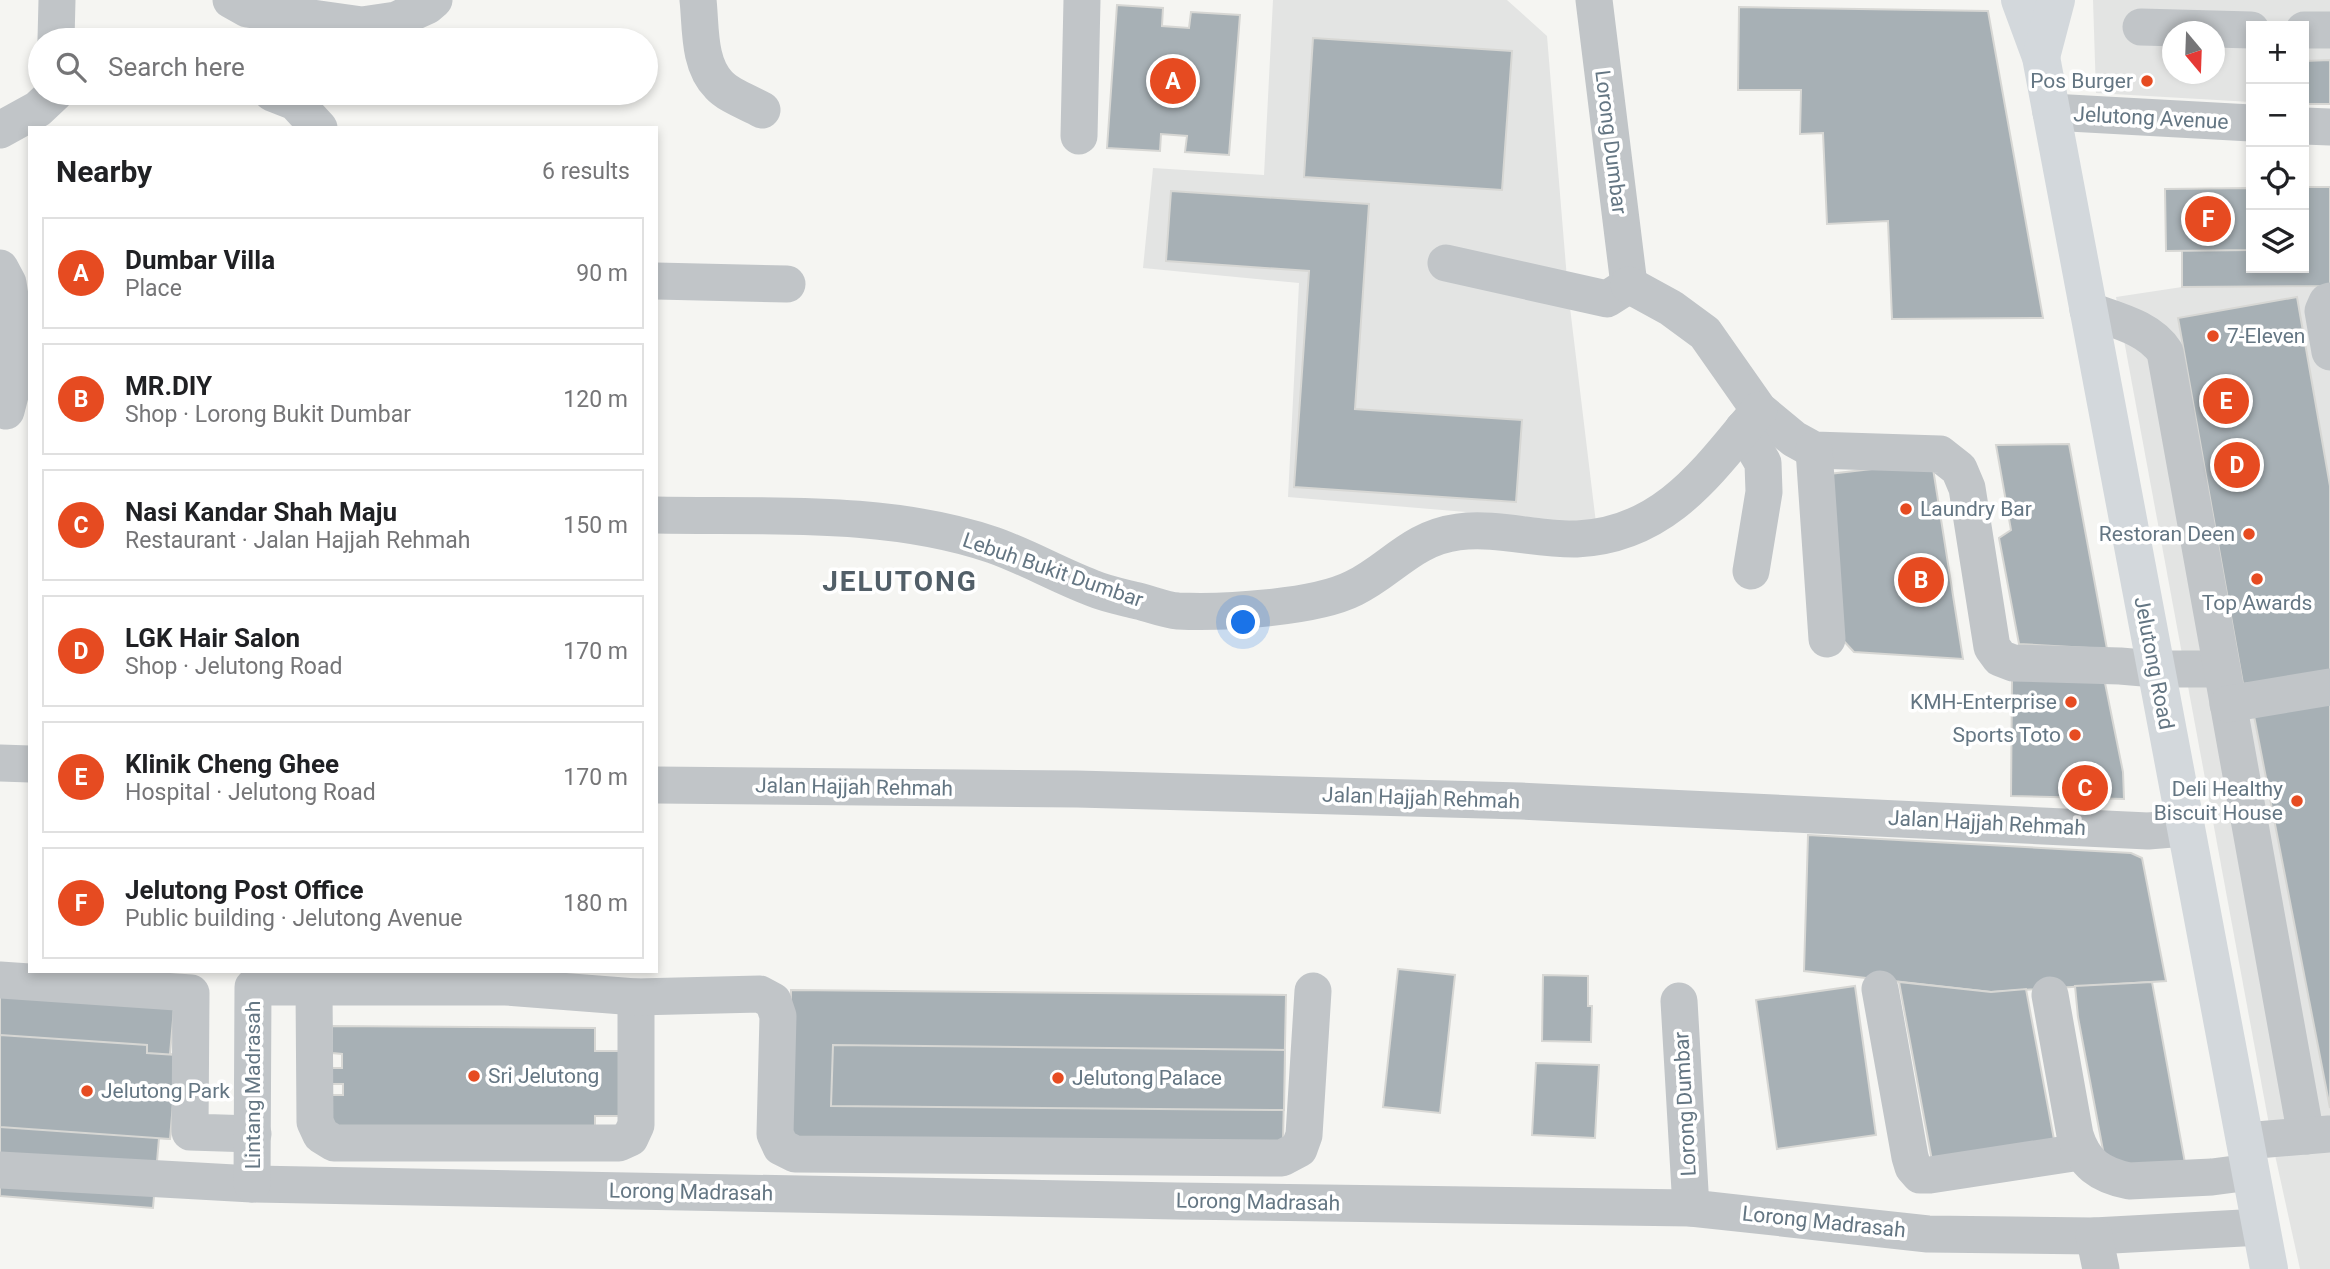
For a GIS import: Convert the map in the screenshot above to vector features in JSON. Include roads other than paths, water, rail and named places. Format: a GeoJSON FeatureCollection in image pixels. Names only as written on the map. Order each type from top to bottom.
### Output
{"type":"FeatureCollection","features":[{"type":"Feature","properties":{"kind":"main road","name":"Jelutong Road"},"geometry":{"type":"LineString","coordinates":[[2020,0],[2041,57],[2052,112],[2269,1269]]}},
{"type":"Feature","properties":{"kind":"main road","name":"Jelutong Road"},"geometry":{"type":"LineString","coordinates":[[2041,57],[2056,0]]}},
{"type":"Feature","properties":{"kind":"street"},"geometry":{"type":"LineString","coordinates":[[56,28],[57,0]]}},
{"type":"Feature","properties":{"kind":"street"},"geometry":{"type":"LineString","coordinates":[[242,16],[362,25],[396,20],[434,0]]}},
{"type":"Feature","properties":{"kind":"street"},"geometry":{"type":"LineString","coordinates":[[698,0],[703,52],[710,72],[719,86],[762,110]]}},
{"type":"Feature","properties":{"kind":"street"},"geometry":{"type":"LineString","coordinates":[[1079,136],[1082,0]]}},
{"type":"Feature","properties":{"kind":"street","name":"Lorong Dumbar"},"geometry":{"type":"LineString","coordinates":[[1594,0],[1629,285]]}},
{"type":"Feature","properties":{"kind":"street"},"geometry":{"type":"LineString","coordinates":[[2141,27],[2246,30]]}},
{"type":"Feature","properties":{"kind":"street"},"geometry":{"type":"LineString","coordinates":[[2309,30],[2330,30]]}},
{"type":"Feature","properties":{"kind":"street"},"geometry":{"type":"LineString","coordinates":[[0,130],[42,105]]}},
{"type":"Feature","properties":{"kind":"street"},"geometry":{"type":"LineString","coordinates":[[298,105],[317,126]]}},
{"type":"Feature","properties":{"kind":"street","name":"Jelutong Avenue"},"geometry":{"type":"LineString","coordinates":[[2052,112],[2246,123]]}},
{"type":"Feature","properties":{"kind":"street"},"geometry":{"type":"LineString","coordinates":[[2309,126],[2330,127]]}},
{"type":"Feature","properties":{"kind":"street"},"geometry":{"type":"LineString","coordinates":[[1446,263],[1608,299],[1629,285],[1671,308],[1705,333],[1751,419],[1763,463],[1764,492],[1751,571]]}},
{"type":"Feature","properties":{"kind":"street"},"geometry":{"type":"LineString","coordinates":[[0,268],[8,283],[14,322],[16,372],[12,413]]}},
{"type":"Feature","properties":{"kind":"street"},"geometry":{"type":"LineString","coordinates":[[658,281],[787,284]]}},
{"type":"Feature","properties":{"kind":"street"},"geometry":{"type":"LineString","coordinates":[[2330,301],[2323,311],[2330,352]]}},
{"type":"Feature","properties":{"kind":"street"},"geometry":{"type":"LineString","coordinates":[[2050,995],[2075,1135],[2080,1152],[2094,1168],[2129,1181],[2212,1177],[2248,1156],[2318,1135],[2225,686],[2165,352],[2155,340],[2137,329],[2088,310]]}},
{"type":"Feature","properties":{"kind":"street"},"geometry":{"type":"LineString","coordinates":[[1751,419],[1814,450],[1940,454],[1959,469],[1967,488],[1992,647],[2000,658],[2014,663],[2155,669],[2225,686],[2330,687]]}},
{"type":"Feature","properties":{"kind":"street","name":"Lebuh Bukit Dumbar"},"geometry":{"type":"LineString","coordinates":[[658,515],[857,519],[928,529],[993,545],[1094,589],[1175,611],[1234,610],[1319,600],[1355,588],[1406,551],[1432,538],[1458,532],[1512,532],[1575,539],[1607,535],[1650,520],[1689,492],[1751,419]]}},
{"type":"Feature","properties":{"kind":"street"},"geometry":{"type":"LineString","coordinates":[[1814,450],[1827,639]]}},
{"type":"Feature","properties":{"kind":"street"},"geometry":{"type":"LineString","coordinates":[[0,763],[28,764]]}},
{"type":"Feature","properties":{"kind":"street","name":"Jalan Hajjah Rehmah"},"geometry":{"type":"LineString","coordinates":[[658,785],[1077,789],[1465,799],[2148,831],[2185,828]]}},
{"type":"Feature","properties":{"kind":"street"},"geometry":{"type":"LineString","coordinates":[[0,980],[191,993],[190,1132],[253,1134]]}},
{"type":"Feature","properties":{"kind":"street","name":"Lintang Madrasah"},"geometry":{"type":"LineString","coordinates":[[253,1184],[253,987],[314,987]]}},
{"type":"Feature","properties":{"kind":"street"},"geometry":{"type":"LineString","coordinates":[[636,997],[636,1125],[630,1138],[619,1143],[334,1143],[321,1135],[315,1122],[314,987],[506,987],[636,997],[760,994],[773,1001],[778,1016],[775,1134],[781,1147],[795,1154],[1282,1158],[1299,1149],[1304,1135],[1312,991]]}},
{"type":"Feature","properties":{"kind":"street"},"geometry":{"type":"LineString","coordinates":[[1881,989],[1910,1157],[1913,1167],[1920,1175],[2080,1152]]}},
{"type":"Feature","properties":{"kind":"street","name":"Lorong Dumbar"},"geometry":{"type":"LineString","coordinates":[[1679,1001],[1691,1208]]}},
{"type":"Feature","properties":{"kind":"street"},"geometry":{"type":"LineString","coordinates":[[1177,1201],[1178,1157]]}},
{"type":"Feature","properties":{"kind":"street"},"geometry":{"type":"LineString","coordinates":[[1227,1201],[1229,1157]]}},
{"type":"Feature","properties":{"kind":"street","name":"Lorong Madrasah"},"geometry":{"type":"LineString","coordinates":[[0,1170],[253,1184],[1691,1208],[2097,1252],[2261,1227]]}},
{"type":"Feature","properties":{"kind":"place","name":"Dumbar Villa"},"geometry":{"type":"Point","coordinates":[1173,81]}},
{"type":"Feature","properties":{"kind":"place","name":"Pos Burger"},"geometry":{"type":"Point","coordinates":[2147,81]}},
{"type":"Feature","properties":{"kind":"place","name":"Jelutong Post Office"},"geometry":{"type":"Point","coordinates":[2208,219]}},
{"type":"Feature","properties":{"kind":"place","name":"7-Eleven"},"geometry":{"type":"Point","coordinates":[2213,336]}},
{"type":"Feature","properties":{"kind":"place","name":"Klinik Cheng Ghee"},"geometry":{"type":"Point","coordinates":[2226,401]}},
{"type":"Feature","properties":{"kind":"place","name":"LGK Hair Salon"},"geometry":{"type":"Point","coordinates":[2237,465]}},
{"type":"Feature","properties":{"kind":"place","name":"Laundry Bar"},"geometry":{"type":"Point","coordinates":[1906,509]}},
{"type":"Feature","properties":{"kind":"place","name":"Restoran Deen"},"geometry":{"type":"Point","coordinates":[2249,534]}},
{"type":"Feature","properties":{"kind":"place","name":"Top Awards"},"geometry":{"type":"Point","coordinates":[2257,579]}},
{"type":"Feature","properties":{"kind":"place","name":"MR.DIY"},"geometry":{"type":"Point","coordinates":[1921,580]}},
{"type":"Feature","properties":{"kind":"place","name":"KMH-Enterprise"},"geometry":{"type":"Point","coordinates":[2071,702]}},
{"type":"Feature","properties":{"kind":"place","name":"Sports Toto"},"geometry":{"type":"Point","coordinates":[2075,735]}},
{"type":"Feature","properties":{"kind":"place","name":"Nasi Kandar Shah Maju"},"geometry":{"type":"Point","coordinates":[2085,788]}},
{"type":"Feature","properties":{"kind":"place","name":"Deli Healthy Biscuit House"},"geometry":{"type":"Point","coordinates":[2297,801]}},
{"type":"Feature","properties":{"kind":"place","name":"Sri Jelutong"},"geometry":{"type":"Point","coordinates":[474,1076]}},
{"type":"Feature","properties":{"kind":"place","name":"Jelutong Palace"},"geometry":{"type":"Point","coordinates":[1058,1078]}},
{"type":"Feature","properties":{"kind":"place","name":"Jelutong Park"},"geometry":{"type":"Point","coordinates":[87,1091]}},
{"type":"Feature","properties":{"kind":"district","name":"JELUTONG"},"geometry":{"type":"Point","coordinates":[900,581]}}]}
